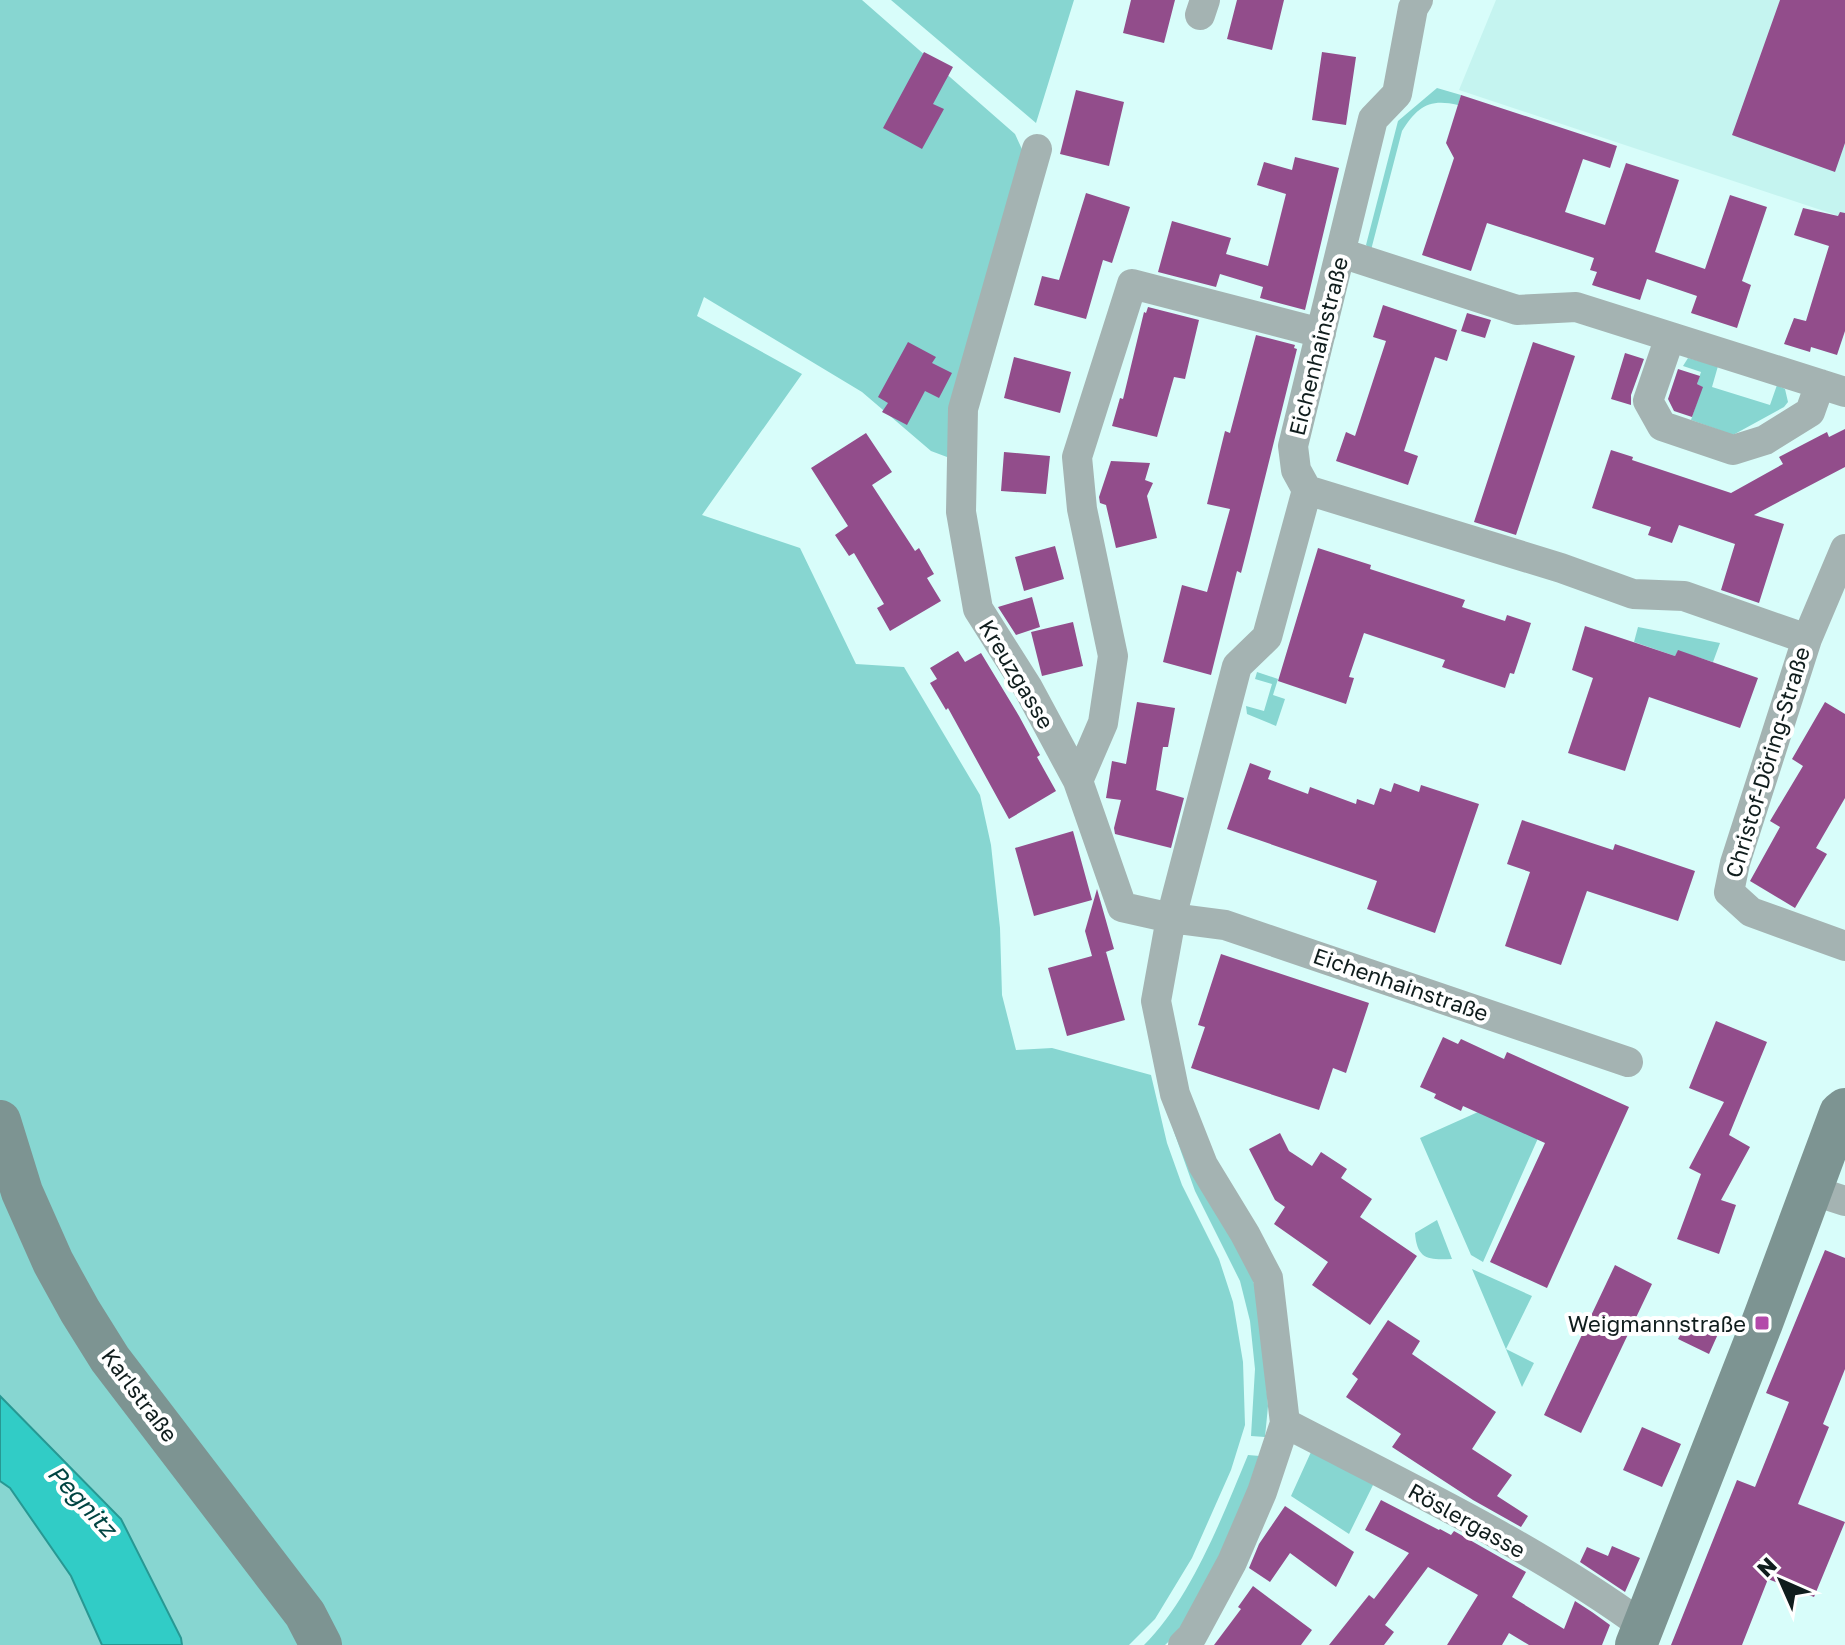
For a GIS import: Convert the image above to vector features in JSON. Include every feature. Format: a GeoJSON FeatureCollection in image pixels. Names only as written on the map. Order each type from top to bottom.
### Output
{"type":"FeatureCollection","features":[{"type":"Feature","properties":{"kind":"main road"},"geometry":{"type":"LineString","coordinates":[[1639,1636],[1762,1323],[1828,1196],[1840,1113],[1845,1109]]}},
{"type":"Feature","properties":{"kind":"main road","name":"Karlstraße"},"geometry":{"type":"LineString","coordinates":[[0,1121],[22,1192],[53,1262],[80,1311],[110,1359],[305,1614],[321,1645]]}},
{"type":"Feature","properties":{"kind":"street","name":"Eichenhainstraße"},"geometry":{"type":"LineString","coordinates":[[1307,490],[1296,470],[1293,446],[1373,119],[1397,94],[1413,8],[1418,0]]}},
{"type":"Feature","properties":{"kind":"street","name":"Kreuzgasse"},"geometry":{"type":"LineString","coordinates":[[1037,149],[963,409],[961,512],[978,609],[1028,688],[1078,781],[1122,907],[1171,918]]}},
{"type":"Feature","properties":{"kind":"street"},"geometry":{"type":"LineString","coordinates":[[1341,253],[1517,310],[1576,307],[1833,388],[1810,412],[1765,440],[1733,450],[1662,426],[1655,414],[1648,401],[1670,337]]}},
{"type":"Feature","properties":{"kind":"street"},"geometry":{"type":"LineString","coordinates":[[1078,781],[1103,723],[1113,656],[1082,509],[1077,457],[1132,284],[1321,333]]}},
{"type":"Feature","properties":{"kind":"street"},"geometry":{"type":"LineString","coordinates":[[1183,1645],[1192,1636],[1232,1562],[1262,1492],[1285,1423],[1268,1278],[1203,1165],[1175,1094],[1156,1001],[1171,918],[1237,666],[1267,637],[1307,490]]}},
{"type":"Feature","properties":{"kind":"street","name":"Christof-Döring-Straße"},"geometry":{"type":"LineString","coordinates":[[1307,490],[1561,568],[1633,594],[1684,596],[1807,639],[1735,863],[1729,892],[1751,912],[1845,946]]}},
{"type":"Feature","properties":{"kind":"street"},"geometry":{"type":"LineString","coordinates":[[1807,639],[1845,549]]}},
{"type":"Feature","properties":{"kind":"street","name":"Eichenhainstraße"},"geometry":{"type":"LineString","coordinates":[[1171,918],[1225,925],[1628,1062]]}},
{"type":"Feature","properties":{"kind":"street","name":"Röslergasse"},"geometry":{"type":"LineString","coordinates":[[1285,1423],[1498,1535],[1618,1608],[1639,1636]]}},
{"type":"Feature","properties":{"kind":"shaded area"},"geometry":{"type":"Polygon","coordinates":[[[0,0],[862,0],[1015,134],[1026,158],[955,460],[931,451],[862,392],[704,297],[697,316],[802,374],[702,515],[800,548],[856,664],[904,667],[980,795],[991,845],[1000,928],[1002,995],[1016,1050],[1052,1048],[1151,1075],[1167,1143],[1182,1185],[1219,1259],[1233,1302],[1243,1362],[1245,1425],[1231,1470],[1192,1558],[1155,1619],[1129,1645],[182,1645],[121,1519],[0,1396],[0,0]]]}},
{"type":"Feature","properties":{"kind":"shaded area"},"geometry":{"type":"Polygon","coordinates":[[[891,0],[1074,0],[1036,123],[891,0]]]}},
{"type":"Feature","properties":{"kind":"shaded area"},"geometry":{"type":"Polygon","coordinates":[[[1496,0],[1845,0],[1845,218],[1459,90],[1496,0]]]}},
{"type":"Feature","properties":{"kind":"shaded area"},"geometry":{"type":"Polygon","coordinates":[[[1437,88],[1461,95],[1458,105],[1439,103],[1425,106],[1402,131],[1371,250],[1366,245],[1398,121],[1437,88]]]}},
{"type":"Feature","properties":{"kind":"shaded area"},"geometry":{"type":"Polygon","coordinates":[[[1688,358],[1718,366],[1712,387],[1770,405],[1777,385],[1785,389],[1788,402],[1733,435],[1691,420],[1702,387],[1697,384],[1701,372],[1683,366],[1688,358]]]}},
{"type":"Feature","properties":{"kind":"shaded area"},"geometry":{"type":"Polygon","coordinates":[[[1638,627],[1720,643],[1713,662],[1678,651],[1675,656],[1634,642],[1638,627]]]}},
{"type":"Feature","properties":{"kind":"shaded area"},"geometry":{"type":"Polygon","coordinates":[[[1257,672],[1278,679],[1273,695],[1285,699],[1276,726],[1247,714],[1246,706],[1264,711],[1272,684],[1255,679],[1257,672]]]}},
{"type":"Feature","properties":{"kind":"shaded area"},"geometry":{"type":"Polygon","coordinates":[[[1478,1112],[1543,1127],[1483,1262],[1471,1255],[1420,1138],[1478,1112]]]}},
{"type":"Feature","properties":{"kind":"shaded area"},"geometry":{"type":"Polygon","coordinates":[[[1173,1129],[1250,1269],[1260,1306],[1268,1406],[1265,1437],[1251,1436],[1255,1369],[1250,1321],[1240,1281],[1195,1191],[1173,1129]]]}},
{"type":"Feature","properties":{"kind":"shaded area"},"geometry":{"type":"Polygon","coordinates":[[[1437,1220],[1452,1259],[1431,1258],[1418,1249],[1415,1233],[1437,1220]]]}},
{"type":"Feature","properties":{"kind":"shaded area"},"geometry":{"type":"Polygon","coordinates":[[[1472,1269],[1532,1296],[1506,1349],[1534,1363],[1522,1387],[1472,1269]]]}},
{"type":"Feature","properties":{"kind":"shaded area"},"geometry":{"type":"Polygon","coordinates":[[[1311,1452],[1374,1483],[1349,1534],[1291,1496],[1311,1452]]]}},
{"type":"Feature","properties":{"kind":"shaded area"},"geometry":{"type":"Polygon","coordinates":[[[1248,1455],[1260,1456],[1232,1535],[1177,1634],[1165,1645],[1144,1645],[1177,1604],[1191,1580],[1248,1455]]]}},
{"type":"Feature","properties":{"kind":"shaded area"},"geometry":{"type":"Polygon","coordinates":[[[0,1481],[10,1488],[71,1576],[102,1645],[0,1645],[0,1481]]]}},
{"type":"Feature","properties":{"kind":"water","name":"Pegnitz"},"geometry":{"type":"Polygon","coordinates":[[[0,1396],[121,1519],[182,1645],[102,1645],[71,1576],[10,1488],[0,1481],[0,1396]]]}},
{"type":"Feature","properties":{"kind":"building"},"geometry":{"type":"Polygon","coordinates":[[[1131,0],[1175,0],[1164,43],[1123,33],[1131,0]]]}},
{"type":"Feature","properties":{"kind":"building"},"geometry":{"type":"Polygon","coordinates":[[[1237,0],[1284,0],[1272,50],[1227,39],[1237,0]]]}},
{"type":"Feature","properties":{"kind":"building"},"geometry":{"type":"Polygon","coordinates":[[[1780,0],[1845,0],[1845,143],[1835,172],[1732,135],[1780,0]]]}},
{"type":"Feature","properties":{"kind":"building"},"geometry":{"type":"Polygon","coordinates":[[[924,52],[953,67],[933,104],[944,109],[922,149],[883,128],[924,52]]]}},
{"type":"Feature","properties":{"kind":"building"},"geometry":{"type":"Polygon","coordinates":[[[1322,52],[1356,57],[1346,125],[1312,120],[1322,52]]]}},
{"type":"Feature","properties":{"kind":"building"},"geometry":{"type":"Polygon","coordinates":[[[1076,90],[1124,102],[1109,166],[1060,154],[1076,90]]]}},
{"type":"Feature","properties":{"kind":"building"},"geometry":{"type":"Polygon","coordinates":[[[1461,95],[1617,146],[1610,168],[1583,159],[1565,212],[1605,225],[1626,163],[1679,180],[1655,252],[1705,269],[1730,195],[1767,207],[1742,281],[1751,285],[1737,328],[1691,313],[1697,296],[1647,279],[1640,300],[1592,285],[1597,272],[1590,270],[1594,258],[1487,223],[1471,271],[1422,255],[1454,158],[1446,143],[1461,95]]]}},
{"type":"Feature","properties":{"kind":"building"},"geometry":{"type":"Polygon","coordinates":[[[1295,157],[1339,168],[1305,310],[1260,298],[1263,287],[1220,274],[1216,287],[1158,272],[1172,221],[1231,238],[1226,254],[1268,266],[1286,194],[1257,185],[1264,162],[1292,170],[1295,157]]]}},
{"type":"Feature","properties":{"kind":"building"},"geometry":{"type":"Polygon","coordinates":[[[1086,193],[1130,207],[1112,263],[1103,260],[1086,319],[1034,305],[1042,276],[1059,280],[1086,193]]]}},
{"type":"Feature","properties":{"kind":"building"},"geometry":{"type":"Polygon","coordinates":[[[1803,208],[1838,216],[1840,212],[1845,213],[1845,331],[1837,355],[1811,347],[1810,352],[1784,344],[1794,318],[1806,321],[1829,246],[1794,235],[1803,208]]]}},
{"type":"Feature","properties":{"kind":"building"},"geometry":{"type":"Polygon","coordinates":[[[1383,305],[1457,330],[1447,361],[1435,357],[1404,451],[1418,456],[1408,485],[1336,461],[1346,432],[1355,436],[1386,341],[1373,337],[1383,305]]]}},
{"type":"Feature","properties":{"kind":"building"},"geometry":{"type":"Polygon","coordinates":[[[1148,307],[1199,320],[1185,379],[1174,377],[1157,437],[1112,426],[1120,398],[1123,399],[1144,312],[1148,307]]]}},
{"type":"Feature","properties":{"kind":"building"},"geometry":{"type":"Polygon","coordinates":[[[1467,313],[1491,320],[1485,338],[1461,331],[1467,313]]]}},
{"type":"Feature","properties":{"kind":"building"},"geometry":{"type":"Polygon","coordinates":[[[1256,335],[1295,345],[1297,349],[1241,573],[1237,571],[1211,675],[1163,662],[1182,585],[1207,592],[1230,509],[1207,504],[1225,431],[1230,433],[1256,335]]]}},
{"type":"Feature","properties":{"kind":"building"},"geometry":{"type":"Polygon","coordinates":[[[908,342],[936,357],[932,363],[952,373],[939,398],[925,391],[907,425],[882,412],[888,403],[878,397],[908,342]]]}},
{"type":"Feature","properties":{"kind":"building"},"geometry":{"type":"Polygon","coordinates":[[[1533,342],[1575,356],[1516,535],[1474,522],[1533,342]]]}},
{"type":"Feature","properties":{"kind":"building"},"geometry":{"type":"Polygon","coordinates":[[[1625,353],[1644,359],[1631,395],[1631,405],[1611,399],[1625,353]]]}},
{"type":"Feature","properties":{"kind":"building"},"geometry":{"type":"Polygon","coordinates":[[[1014,357],[1071,372],[1060,413],[1004,398],[1014,357]]]}},
{"type":"Feature","properties":{"kind":"building"},"geometry":{"type":"Polygon","coordinates":[[[1678,369],[1700,376],[1697,384],[1703,387],[1692,417],[1674,411],[1668,399],[1678,369]]]}},
{"type":"Feature","properties":{"kind":"building"},"geometry":{"type":"Polygon","coordinates":[[[1845,429],[1845,467],[1754,515],[1784,524],[1759,603],[1721,590],[1735,544],[1679,525],[1672,543],[1648,535],[1651,527],[1592,508],[1611,450],[1731,493],[1783,464],[1779,457],[1827,432],[1829,437],[1845,429]]]}},
{"type":"Feature","properties":{"kind":"building"},"geometry":{"type":"Polygon","coordinates":[[[866,433],[892,472],[872,485],[915,551],[919,548],[934,574],[927,578],[941,601],[890,631],[877,608],[884,604],[854,553],[849,556],[835,535],[848,526],[811,468],[866,433]]]}},
{"type":"Feature","properties":{"kind":"building"},"geometry":{"type":"Polygon","coordinates":[[[1004,452],[1050,456],[1046,494],[1001,491],[1004,452]]]}},
{"type":"Feature","properties":{"kind":"building"},"geometry":{"type":"Polygon","coordinates":[[[1111,461],[1150,463],[1145,480],[1153,483],[1147,496],[1157,538],[1116,548],[1106,505],[1100,503],[1099,497],[1111,461]]]}},
{"type":"Feature","properties":{"kind":"building"},"geometry":{"type":"Polygon","coordinates":[[[1055,546],[1064,579],[1024,591],[1015,557],[1055,546]]]}},
{"type":"Feature","properties":{"kind":"building"},"geometry":{"type":"Polygon","coordinates":[[[1318,548],[1371,565],[1370,569],[1465,600],[1462,607],[1505,621],[1507,615],[1531,623],[1514,674],[1510,673],[1505,688],[1442,667],[1445,660],[1364,633],[1349,677],[1354,678],[1346,704],[1278,681],[1318,548]]]}},
{"type":"Feature","properties":{"kind":"building"},"geometry":{"type":"Polygon","coordinates":[[[1032,597],[1040,627],[1016,635],[998,607],[1032,597]]]}},
{"type":"Feature","properties":{"kind":"building"},"geometry":{"type":"Polygon","coordinates":[[[1073,622],[1083,666],[1042,676],[1031,632],[1073,622]]]}},
{"type":"Feature","properties":{"kind":"building"},"geometry":{"type":"Polygon","coordinates":[[[1585,626],[1675,656],[1678,650],[1758,678],[1740,728],[1649,697],[1625,771],[1568,753],[1593,678],[1572,670],[1585,626]]]}},
{"type":"Feature","properties":{"kind":"building"},"geometry":{"type":"Polygon","coordinates":[[[958,651],[965,662],[981,653],[1019,716],[1056,791],[1009,819],[948,708],[946,710],[930,683],[937,679],[930,668],[958,651]]]}},
{"type":"Feature","properties":{"kind":"building"},"geometry":{"type":"Polygon","coordinates":[[[1137,702],[1175,708],[1168,747],[1163,747],[1156,790],[1184,798],[1171,848],[1115,834],[1121,800],[1106,798],[1112,761],[1126,764],[1137,702]]]}},
{"type":"Feature","properties":{"kind":"building"},"geometry":{"type":"Polygon","coordinates":[[[1825,702],[1845,714],[1845,798],[1816,848],[1827,854],[1795,908],[1750,881],[1780,827],[1770,821],[1803,766],[1792,759],[1825,702]]]}},
{"type":"Feature","properties":{"kind":"building"},"geometry":{"type":"Polygon","coordinates":[[[1250,763],[1271,771],[1268,779],[1308,794],[1310,787],[1356,804],[1357,799],[1374,805],[1380,788],[1391,792],[1394,783],[1419,792],[1421,785],[1479,804],[1435,933],[1367,909],[1377,881],[1227,829],[1250,763]]]}},
{"type":"Feature","properties":{"kind":"building"},"geometry":{"type":"Polygon","coordinates":[[[1522,820],[1613,850],[1615,844],[1695,871],[1678,921],[1587,891],[1561,965],[1505,946],[1530,872],[1507,864],[1522,820]]]}},
{"type":"Feature","properties":{"kind":"building"},"geometry":{"type":"Polygon","coordinates":[[[1073,831],[1092,900],[1034,916],[1015,848],[1073,831]]]}},
{"type":"Feature","properties":{"kind":"building"},"geometry":{"type":"Polygon","coordinates":[[[1097,889],[1114,949],[1103,953],[1106,952],[1125,1020],[1067,1036],[1048,968],[1092,956],[1085,931],[1097,889]]]}},
{"type":"Feature","properties":{"kind":"building"},"geometry":{"type":"Polygon","coordinates":[[[1221,954],[1369,1003],[1346,1073],[1333,1068],[1319,1110],[1191,1068],[1205,1027],[1198,1025],[1221,954]]]}},
{"type":"Feature","properties":{"kind":"building"},"geometry":{"type":"Polygon","coordinates":[[[1716,1021],[1767,1042],[1729,1135],[1750,1147],[1721,1200],[1736,1205],[1719,1254],[1677,1239],[1701,1174],[1689,1168],[1724,1102],[1689,1088],[1716,1021]]]}},
{"type":"Feature","properties":{"kind":"building"},"geometry":{"type":"Polygon","coordinates":[[[1443,1037],[1458,1044],[1461,1039],[1504,1059],[1507,1052],[1629,1107],[1547,1288],[1490,1262],[1545,1143],[1463,1106],[1461,1111],[1434,1098],[1436,1094],[1420,1087],[1443,1037]]]}},
{"type":"Feature","properties":{"kind":"building"},"geometry":{"type":"Polygon","coordinates":[[[1280,1133],[1289,1151],[1312,1166],[1321,1152],[1347,1169],[1341,1178],[1372,1199],[1360,1217],[1417,1256],[1370,1325],[1312,1285],[1328,1262],[1274,1224],[1285,1207],[1275,1200],[1249,1149],[1280,1133]]]}},
{"type":"Feature","properties":{"kind":"building"},"geometry":{"type":"Polygon","coordinates":[[[1825,1250],[1845,1258],[1845,1369],[1823,1424],[1829,1427],[1798,1504],[1845,1522],[1814,1597],[1768,1579],[1742,1645],[1671,1645],[1737,1480],[1755,1487],[1789,1402],[1766,1393],[1825,1250]]]}},
{"type":"Feature","properties":{"kind":"building"},"geometry":{"type":"Polygon","coordinates":[[[1615,1265],[1652,1284],[1581,1433],[1544,1415],[1615,1265]]]}},
{"type":"Feature","properties":{"kind":"building"},"geometry":{"type":"Polygon","coordinates":[[[1388,1320],[1420,1341],[1412,1354],[1496,1412],[1472,1449],[1512,1475],[1497,1496],[1528,1516],[1521,1527],[1392,1447],[1401,1434],[1346,1397],[1358,1379],[1352,1374],[1388,1320]]]}},
{"type":"Feature","properties":{"kind":"building"},"geometry":{"type":"Polygon","coordinates":[[[1688,1320],[1718,1334],[1709,1354],[1678,1339],[1688,1320]]]}},
{"type":"Feature","properties":{"kind":"building"},"geometry":{"type":"Polygon","coordinates":[[[1642,1427],[1681,1444],[1662,1487],[1623,1470],[1642,1427]]]}},
{"type":"Feature","properties":{"kind":"building"},"geometry":{"type":"Polygon","coordinates":[[[1381,1500],[1439,1530],[1451,1535],[1454,1531],[1526,1572],[1512,1597],[1564,1629],[1575,1601],[1592,1612],[1610,1625],[1602,1645],[1529,1645],[1509,1633],[1502,1645],[1447,1645],[1478,1595],[1428,1567],[1385,1625],[1394,1632],[1384,1645],[1329,1645],[1369,1595],[1374,1599],[1409,1553],[1365,1530],[1381,1500]]]}},
{"type":"Feature","properties":{"kind":"building"},"geometry":{"type":"Polygon","coordinates":[[[1285,1506],[1354,1552],[1336,1587],[1290,1553],[1270,1582],[1249,1568],[1259,1544],[1285,1506]]]}},
{"type":"Feature","properties":{"kind":"building"},"geometry":{"type":"Polygon","coordinates":[[[1612,1546],[1640,1558],[1625,1592],[1580,1562],[1587,1547],[1608,1556],[1612,1546]]]}},
{"type":"Feature","properties":{"kind":"building"},"geometry":{"type":"Polygon","coordinates":[[[1253,1586],[1312,1630],[1301,1645],[1214,1645],[1241,1609],[1238,1607],[1253,1586]]]}},
{"type":"Feature","properties":{"kind":"place","name":"Weigmannstraße"},"geometry":{"type":"Point","coordinates":[1762,1323]}}]}
